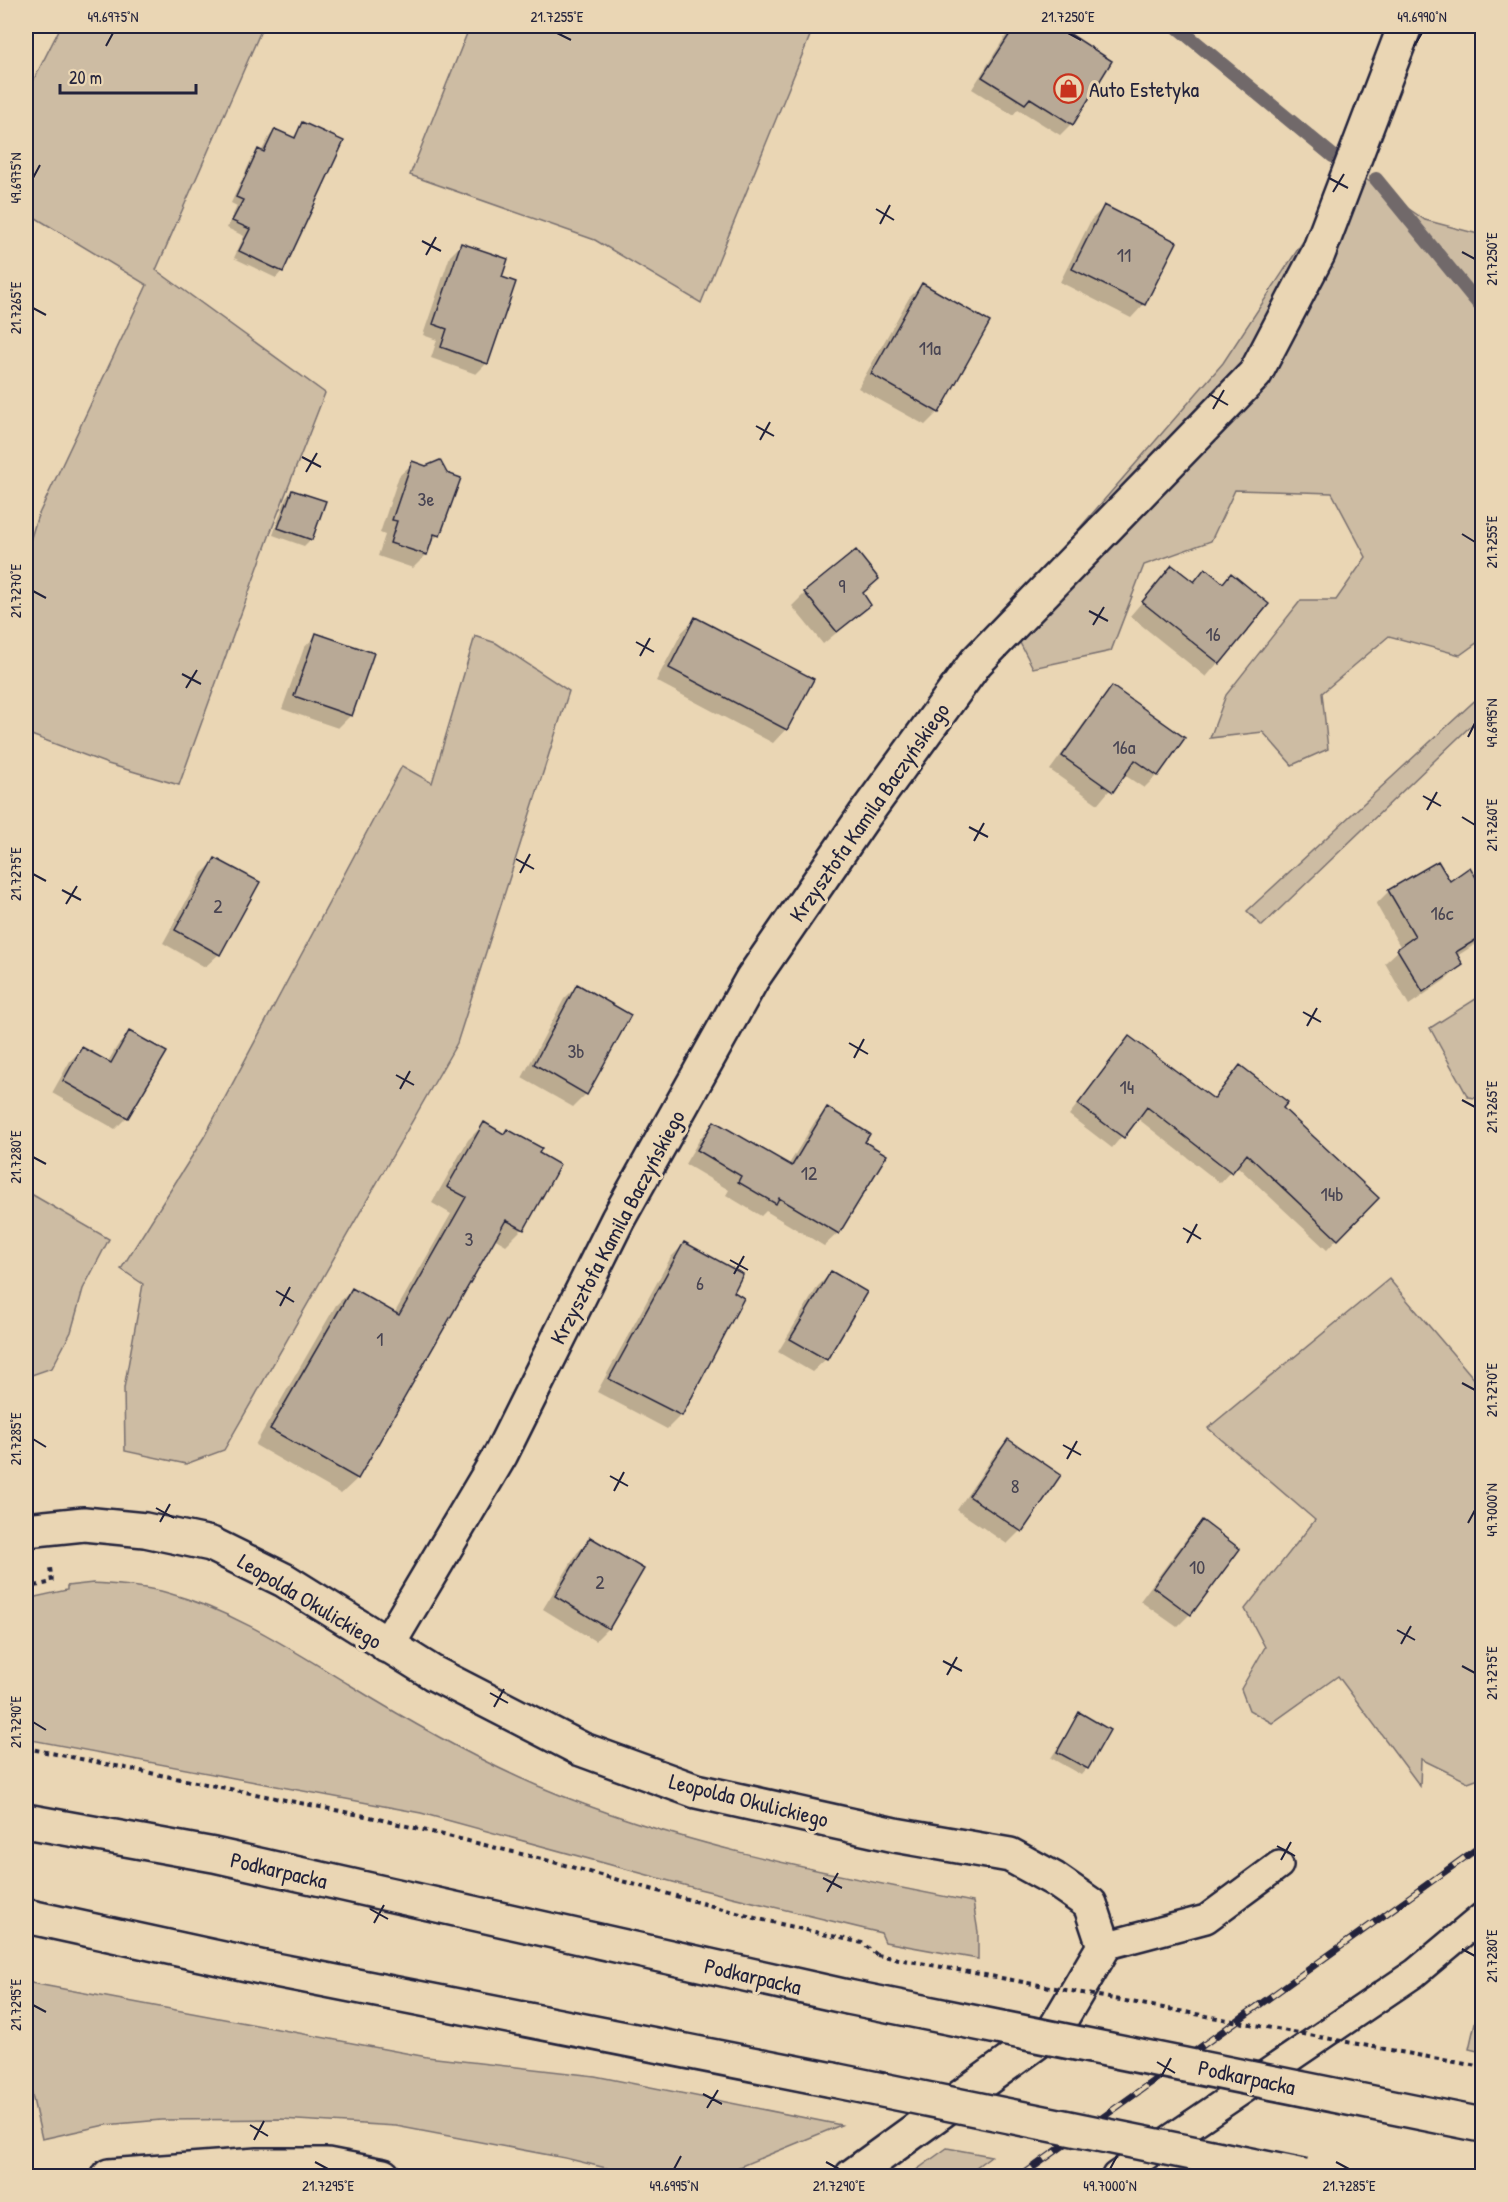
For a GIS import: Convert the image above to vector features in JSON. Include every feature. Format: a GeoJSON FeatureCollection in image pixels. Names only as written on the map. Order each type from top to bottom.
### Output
{"type":"FeatureCollection","features":[{"type":"Feature","properties":{"kind":"street","name":"Krzysztofa Kamila Baczyńskiego"},"geometry":{"type":"LineString","coordinates":[[387,1646],[501,1454],[618,1219],[752,979],[864,816],[976,662],[1255,374],[1318,254],[1405,26]]}},
{"type":"Feature","properties":{"kind":"street","name":"Leopolda Okulickiego"},"geometry":{"type":"LineString","coordinates":[[26,1530],[84,1524],[145,1530],[211,1544],[284,1580],[387,1646],[581,1749],[696,1791],[895,1835],[1010,1855],[1054,1879],[1090,1904],[1104,1946]]}},
{"type":"Feature","properties":{"kind":"street"},"geometry":{"type":"LineString","coordinates":[[26,1808],[68,1830]]}},
{"type":"Feature","properties":{"kind":"street","name":"Podkarpacka"},"geometry":{"type":"LineString","coordinates":[[26,1821],[214,1855],[848,1997],[1482,2125]]}},
{"type":"Feature","properties":{"kind":"street"},"geometry":{"type":"LineString","coordinates":[[26,1916],[283,1972],[833,2080],[1304,2176]]}},
{"type":"Feature","properties":{"kind":"street"},"geometry":{"type":"LineString","coordinates":[[852,2176],[1055,2029],[1104,1946]]}},
{"type":"Feature","properties":{"kind":"street"},"geometry":{"type":"LineString","coordinates":[[108,2176],[233,2165],[327,2165],[383,2176]]}},
{"type":"Feature","properties":{"kind":"lane"},"geometry":{"type":"LineString","coordinates":[[1104,1946],[1206,1919],[1279,1865]]}},
{"type":"Feature","properties":{"kind":"lane"},"geometry":{"type":"LineString","coordinates":[[1116,2176],[1415,1973],[1482,1917]]}},
{"type":"Feature","properties":{"kind":"path"},"geometry":{"type":"LineString","coordinates":[[26,1588],[52,1582],[50,1565]]}},
{"type":"Feature","properties":{"kind":"path"},"geometry":{"type":"LineString","coordinates":[[26,1748],[370,1817],[550,1861],[755,1918],[862,1943],[877,1955],[1482,2067]]}},
{"type":"Feature","properties":{"kind":"shaded area"},"geometry":{"type":"Polygon","coordinates":[[[61,26],[263,26],[156,270],[325,393],[271,531],[179,785],[108,764],[26,733],[26,554],[37,518],[147,285],[26,212],[26,95],[61,26]]]}},
{"type":"Feature","properties":{"kind":"shaded area"},"geometry":{"type":"Polygon","coordinates":[[[470,26],[814,26],[701,303],[595,240],[410,175],[470,26]]]}},
{"type":"Feature","properties":{"kind":"shaded area"},"geometry":{"type":"Polygon","coordinates":[[[1354,171],[1425,220],[1482,235],[1482,639],[1460,655],[1389,636],[1322,693],[1328,749],[1292,765],[1263,732],[1210,738],[1226,695],[1301,600],[1336,600],[1366,557],[1332,493],[1235,490],[1211,541],[1144,565],[1111,651],[1033,668],[1005,614],[1223,363],[1302,243],[1354,171]]]}},
{"type":"Feature","properties":{"kind":"shaded area"},"geometry":{"type":"Polygon","coordinates":[[[475,636],[496,643],[569,691],[457,1043],[224,1450],[186,1464],[125,1451],[124,1388],[143,1284],[121,1269],[204,1137],[402,766],[432,783],[475,636]]]}},
{"type":"Feature","properties":{"kind":"shaded area"},"geometry":{"type":"Polygon","coordinates":[[[1482,694],[1482,715],[1262,926],[1247,911],[1482,694]]]}},
{"type":"Feature","properties":{"kind":"shaded area"},"geometry":{"type":"Polygon","coordinates":[[[1482,995],[1482,1099],[1468,1097],[1430,1028],[1482,995]]]}},
{"type":"Feature","properties":{"kind":"shaded area"},"geometry":{"type":"Polygon","coordinates":[[[26,1191],[109,1239],[83,1289],[71,1332],[52,1368],[26,1377],[26,1191]]]}},
{"type":"Feature","properties":{"kind":"shaded area"},"geometry":{"type":"Polygon","coordinates":[[[1389,1279],[1482,1388],[1482,1777],[1468,1782],[1421,1759],[1420,1786],[1338,1676],[1272,1723],[1249,1710],[1241,1689],[1265,1647],[1245,1609],[1315,1520],[1208,1428],[1389,1279]]]}},
{"type":"Feature","properties":{"kind":"shaded area"},"geometry":{"type":"Polygon","coordinates":[[[93,1583],[159,1591],[216,1610],[284,1645],[442,1739],[538,1786],[591,1807],[644,1825],[752,1855],[973,1902],[978,1932],[978,1959],[885,1942],[881,1933],[695,1888],[421,1813],[26,1739],[26,1599],[67,1590],[67,1586],[93,1583]]]}},
{"type":"Feature","properties":{"kind":"shaded area"},"geometry":{"type":"Polygon","coordinates":[[[26,1982],[427,2057],[595,2076],[841,2125],[717,2176],[639,2176],[565,2158],[396,2126],[281,2119],[161,2120],[105,2125],[42,2139],[30,2086],[26,2087],[26,1982]]]}},
{"type":"Feature","properties":{"kind":"shaded area"},"geometry":{"type":"Polygon","coordinates":[[[1482,1992],[1482,2052],[1469,2049],[1482,1992]]]}},
{"type":"Feature","properties":{"kind":"shaded area"},"geometry":{"type":"Polygon","coordinates":[[[947,2148],[991,2156],[964,2176],[908,2176],[947,2148]]]}},
{"type":"Feature","properties":{"kind":"building"},"geometry":{"type":"Polygon","coordinates":[[[1015,26],[1058,26],[1112,61],[1073,125],[1030,98],[1025,104],[982,77],[1015,26]]]}},
{"type":"Feature","properties":{"kind":"building"},"geometry":{"type":"Polygon","coordinates":[[[302,122],[344,141],[283,272],[239,251],[250,229],[232,221],[243,200],[236,197],[258,149],[264,152],[275,129],[295,138],[302,122]]]}},
{"type":"Feature","properties":{"kind":"building"},"geometry":{"type":"Polygon","coordinates":[[[1104,205],[1177,242],[1145,305],[1072,269],[1104,205]]]}},
{"type":"Feature","properties":{"kind":"building"},"geometry":{"type":"Polygon","coordinates":[[[461,243],[508,259],[502,277],[516,282],[488,364],[441,347],[447,329],[433,324],[461,243]]]}},
{"type":"Feature","properties":{"kind":"building"},"geometry":{"type":"Polygon","coordinates":[[[922,283],[990,322],[939,413],[871,374],[922,283]]]}},
{"type":"Feature","properties":{"kind":"building"},"geometry":{"type":"Polygon","coordinates":[[[440,460],[447,473],[461,478],[440,536],[434,534],[427,555],[390,543],[397,521],[392,520],[412,461],[426,466],[440,460]]]}},
{"type":"Feature","properties":{"kind":"building"},"geometry":{"type":"Polygon","coordinates":[[[292,490],[326,501],[312,540],[278,528],[292,490]]]}},
{"type":"Feature","properties":{"kind":"building"},"geometry":{"type":"Polygon","coordinates":[[[856,550],[879,579],[863,593],[871,605],[837,632],[804,592],[856,550]]]}},
{"type":"Feature","properties":{"kind":"building"},"geometry":{"type":"Polygon","coordinates":[[[1172,565],[1194,582],[1205,568],[1223,583],[1231,573],[1269,604],[1220,664],[1142,602],[1172,565]]]}},
{"type":"Feature","properties":{"kind":"building"},"geometry":{"type":"Polygon","coordinates":[[[695,617],[814,679],[787,730],[669,668],[695,617]]]}},
{"type":"Feature","properties":{"kind":"building"},"geometry":{"type":"Polygon","coordinates":[[[316,633],[374,653],[352,716],[294,696],[316,633]]]}},
{"type":"Feature","properties":{"kind":"building"},"geometry":{"type":"Polygon","coordinates":[[[1112,686],[1185,738],[1158,776],[1135,760],[1113,792],[1062,756],[1112,686]]]}},
{"type":"Feature","properties":{"kind":"building"},"geometry":{"type":"Polygon","coordinates":[[[215,858],[260,882],[220,955],[175,930],[215,858]]]}},
{"type":"Feature","properties":{"kind":"building"},"geometry":{"type":"Polygon","coordinates":[[[1438,861],[1450,881],[1470,867],[1482,888],[1482,936],[1456,952],[1463,965],[1423,992],[1397,949],[1415,936],[1388,890],[1438,861]]]}},
{"type":"Feature","properties":{"kind":"building"},"geometry":{"type":"Polygon","coordinates":[[[577,984],[631,1015],[587,1095],[534,1064],[577,984]]]}},
{"type":"Feature","properties":{"kind":"building"},"geometry":{"type":"Polygon","coordinates":[[[129,1031],[167,1052],[128,1118],[63,1081],[82,1047],[111,1063],[129,1031]]]}},
{"type":"Feature","properties":{"kind":"building"},"geometry":{"type":"Polygon","coordinates":[[[1129,1036],[1214,1099],[1240,1065],[1288,1102],[1283,1108],[1379,1198],[1338,1240],[1247,1154],[1232,1173],[1147,1107],[1124,1138],[1078,1104],[1129,1036]]]}},
{"type":"Feature","properties":{"kind":"building"},"geometry":{"type":"Polygon","coordinates":[[[827,1107],[870,1134],[865,1142],[887,1155],[839,1234],[779,1198],[776,1204],[738,1182],[741,1176],[697,1150],[714,1121],[792,1166],[827,1107]]]}},
{"type":"Feature","properties":{"kind":"building"},"geometry":{"type":"Polygon","coordinates":[[[484,1122],[504,1134],[507,1129],[542,1148],[539,1153],[560,1165],[524,1230],[506,1220],[358,1479],[270,1429],[352,1288],[399,1315],[466,1197],[447,1187],[484,1122]]]}},
{"type":"Feature","properties":{"kind":"building"},"geometry":{"type":"Polygon","coordinates":[[[684,1242],[743,1274],[734,1292],[744,1298],[682,1416],[609,1379],[684,1242]]]}},
{"type":"Feature","properties":{"kind":"building"},"geometry":{"type":"Polygon","coordinates":[[[831,1271],[867,1292],[827,1360],[790,1339],[831,1271]]]}},
{"type":"Feature","properties":{"kind":"building"},"geometry":{"type":"Polygon","coordinates":[[[1008,1439],[1061,1475],[1022,1532],[969,1496],[1008,1439]]]}},
{"type":"Feature","properties":{"kind":"building"},"geometry":{"type":"Polygon","coordinates":[[[1202,1520],[1240,1549],[1191,1615],[1153,1587],[1202,1520]]]}},
{"type":"Feature","properties":{"kind":"building"},"geometry":{"type":"Polygon","coordinates":[[[590,1537],[644,1569],[609,1629],[555,1596],[590,1537]]]}},
{"type":"Feature","properties":{"kind":"building"},"geometry":{"type":"Polygon","coordinates":[[[1079,1712],[1110,1730],[1088,1769],[1057,1752],[1079,1712]]]}},
{"type":"Feature","properties":{"kind":"waterway"},"geometry":{"type":"LineString","coordinates":[[1176,26],[1333,156]]}},
{"type":"Feature","properties":{"kind":"waterway"},"geometry":{"type":"LineString","coordinates":[[1376,179],[1482,308]]}},
{"type":"Feature","properties":{"kind":"railway"},"geometry":{"type":"LineString","coordinates":[[1021,2176],[1482,1845]]}},
{"type":"Feature","properties":{"kind":"place","name":"Auto Estetyka"},"geometry":{"type":"Point","coordinates":[1068,89]}}]}
